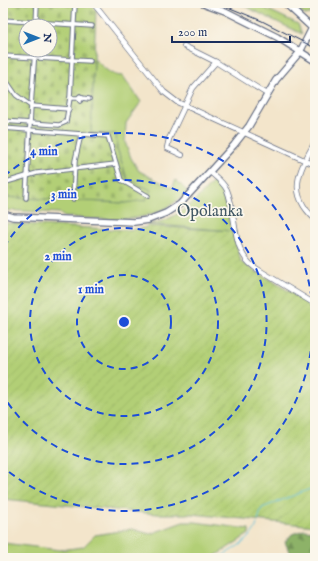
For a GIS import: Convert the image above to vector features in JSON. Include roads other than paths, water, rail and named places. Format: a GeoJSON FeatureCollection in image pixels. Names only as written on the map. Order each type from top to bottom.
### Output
{"type":"FeatureCollection","features":[{"type":"Feature","properties":{"kind":"street"},"geometry":{"type":"LineString","coordinates":[[36,18],[37,3]]}},
{"type":"Feature","properties":{"kind":"street"},"geometry":{"type":"LineString","coordinates":[[3,121],[63,124],[68,118],[75,3]]}},
{"type":"Feature","properties":{"kind":"street"},"geometry":{"type":"LineString","coordinates":[[93,3],[164,92],[184,105],[315,165]]}},
{"type":"Feature","properties":{"kind":"street"},"geometry":{"type":"LineString","coordinates":[[203,3],[225,11],[271,33],[315,61]]}},
{"type":"Feature","properties":{"kind":"street"},"geometry":{"type":"LineString","coordinates":[[285,3],[313,28]]}},
{"type":"Feature","properties":{"kind":"street"},"geometry":{"type":"LineString","coordinates":[[297,13],[306,17],[315,11]]}},
{"type":"Feature","properties":{"kind":"street"},"geometry":{"type":"LineString","coordinates":[[4,216],[120,223],[148,220],[166,213],[180,204],[245,132],[267,94],[283,71],[300,52],[313,28],[315,11]]}},
{"type":"Feature","properties":{"kind":"street"},"geometry":{"type":"LineString","coordinates":[[3,20],[18,22]]}},
{"type":"Feature","properties":{"kind":"street"},"geometry":{"type":"LineString","coordinates":[[58,25],[92,26]]}},
{"type":"Feature","properties":{"kind":"street"},"geometry":{"type":"LineString","coordinates":[[184,46],[216,62],[267,94]]}},
{"type":"Feature","properties":{"kind":"street"},"geometry":{"type":"LineString","coordinates":[[3,56],[18,57]]}},
{"type":"Feature","properties":{"kind":"street"},"geometry":{"type":"LineString","coordinates":[[26,198],[29,123],[34,58],[90,61]]}},
{"type":"Feature","properties":{"kind":"street"},"geometry":{"type":"LineString","coordinates":[[182,155],[167,148],[167,144],[184,105],[196,83],[216,62]]}},
{"type":"Feature","properties":{"kind":"street"},"geometry":{"type":"LineString","coordinates":[[3,76],[16,95],[31,106],[69,109]]}},
{"type":"Feature","properties":{"kind":"street"},"geometry":{"type":"LineString","coordinates":[[70,98],[89,99]]}},
{"type":"Feature","properties":{"kind":"street"},"geometry":{"type":"LineString","coordinates":[[3,128],[110,137],[121,180],[148,196]]}},
{"type":"Feature","properties":{"kind":"street"},"geometry":{"type":"LineString","coordinates":[[73,199],[75,169],[81,134]]}},
{"type":"Feature","properties":{"kind":"street"},"geometry":{"type":"LineString","coordinates":[[315,142],[298,174],[298,189],[306,211],[315,219]]}},
{"type":"Feature","properties":{"kind":"street"},"geometry":{"type":"LineString","coordinates":[[3,183],[37,173],[116,164]]}},
{"type":"Feature","properties":{"kind":"street"},"geometry":{"type":"LineString","coordinates":[[210,172],[227,190],[240,248],[246,260],[315,304]]}},
{"type":"Feature","properties":{"kind":"waterway"},"geometry":{"type":"LineString","coordinates":[[258,520],[262,508],[315,487]]}},
{"type":"Feature","properties":{"kind":"waterway"},"geometry":{"type":"LineString","coordinates":[[219,558],[236,548],[247,539],[255,530],[257,524]]}},
{"type":"Feature","properties":{"kind":"railway"},"geometry":{"type":"LineString","coordinates":[[218,3],[262,21],[315,48]]}},
{"type":"Feature","properties":{"kind":"park label","name":"Opolanka"},"geometry":{"type":"Point","coordinates":[210,212]}}]}
